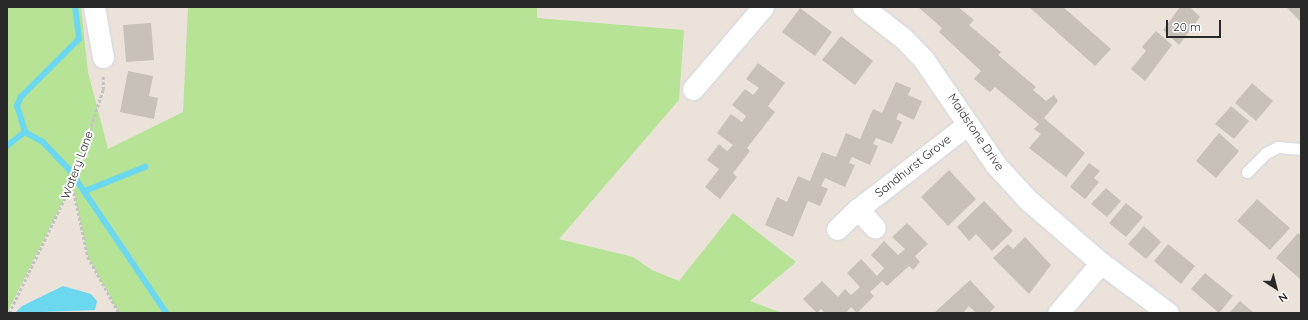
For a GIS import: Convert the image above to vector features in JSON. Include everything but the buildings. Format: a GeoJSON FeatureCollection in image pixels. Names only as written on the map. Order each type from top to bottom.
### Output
{"type":"FeatureCollection","features":[{"type":"Feature","properties":{"kind":"street"},"geometry":{"type":"LineString","coordinates":[[94,7],[103,57]]}},
{"type":"Feature","properties":{"kind":"street"},"geometry":{"type":"LineString","coordinates":[[693,89],[763,7]]}},
{"type":"Feature","properties":{"kind":"street","name":"Maidstone Drive"},"geometry":{"type":"LineString","coordinates":[[863,7],[903,38],[924,60],[996,165],[1027,199],[1101,263],[1168,313]]}},
{"type":"Feature","properties":{"kind":"street","name":"Sandhurst Grove"},"geometry":{"type":"LineString","coordinates":[[836,229],[858,209],[968,124]]}},
{"type":"Feature","properties":{"kind":"street"},"geometry":{"type":"LineString","coordinates":[[858,209],[875,228]]}},
{"type":"Feature","properties":{"kind":"street"},"geometry":{"type":"LineString","coordinates":[[1058,313],[1101,263]]}},
{"type":"Feature","properties":{"kind":"lane"},"geometry":{"type":"LineString","coordinates":[[1247,172],[1266,153],[1278,147],[1301,149]]}},
{"type":"Feature","properties":{"kind":"path","name":"Watery Lane"},"geometry":{"type":"LineString","coordinates":[[9,313],[72,183],[76,167],[103,90],[103,57]]}},
{"type":"Feature","properties":{"kind":"path"},"geometry":{"type":"LineString","coordinates":[[72,183],[88,257],[119,313]]}},
{"type":"Feature","properties":{"kind":"green space"},"geometry":{"type":"Polygon","coordinates":[[[7,7],[81,7],[88,72],[108,149],[183,112],[188,7],[537,7],[537,18],[684,30],[679,100],[559,239],[633,257],[652,270],[679,281],[733,213],[796,262],[750,301],[782,313],[119,313],[88,257],[72,183],[7,313],[7,7]]]}},
{"type":"Feature","properties":{"kind":"water"},"geometry":{"type":"Polygon","coordinates":[[[63,286],[91,294],[97,301],[95,310],[15,313],[22,306],[63,286]]]}},
{"type":"Feature","properties":{"kind":"waterway"},"geometry":{"type":"LineString","coordinates":[[7,146],[25,132],[17,106],[21,97],[79,39],[75,7]]}},
{"type":"Feature","properties":{"kind":"waterway"},"geometry":{"type":"LineString","coordinates":[[25,132],[43,142],[70,170],[167,313]]}},
{"type":"Feature","properties":{"kind":"waterway"},"geometry":{"type":"LineString","coordinates":[[85,191],[145,167]]}}]}
